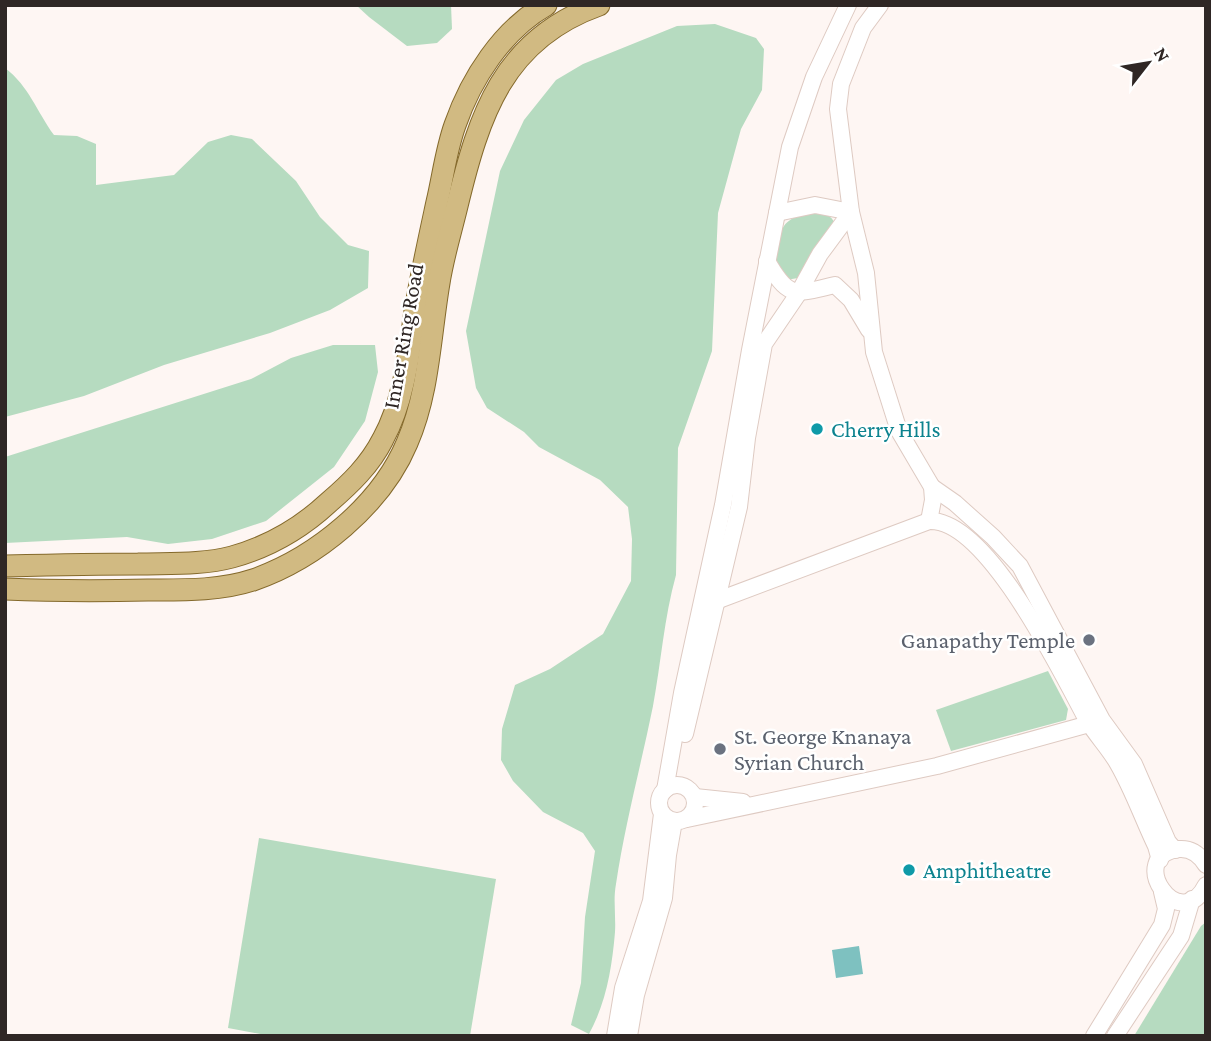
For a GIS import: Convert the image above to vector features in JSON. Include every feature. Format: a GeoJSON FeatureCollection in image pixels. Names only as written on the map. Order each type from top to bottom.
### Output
{"type":"FeatureCollection","features":[{"type":"Feature","properties":{"kind":"main road","name":"Inner Ring Road"},"geometry":{"type":"LineString","coordinates":[[5,566],[182,563],[233,557],[278,540],[317,514],[344,489],[369,463],[384,438],[398,398],[445,164],[454,127],[467,92],[509,35],[546,5]]}},
{"type":"Feature","properties":{"kind":"main road","name":"Inner Ring Road"},"geometry":{"type":"LineString","coordinates":[[5,589],[183,590],[226,586],[254,579],[290,563],[335,534],[360,513],[382,488],[407,445],[414,427],[428,366],[439,281],[468,159],[486,109],[523,51],[552,27],[599,5]]}},
{"type":"Feature","properties":{"kind":"street"},"geometry":{"type":"LineString","coordinates":[[671,787],[682,693],[723,505],[790,147],[819,67],[848,5]]}},
{"type":"Feature","properties":{"kind":"street"},"geometry":{"type":"LineString","coordinates":[[880,5],[863,28],[838,92],[851,212],[866,273],[874,352],[900,431],[932,487],[984,529],[1020,566],[1117,763],[1160,860]]}},
{"type":"Feature","properties":{"kind":"street"},"geometry":{"type":"LineString","coordinates":[[777,213],[815,205],[851,212]]}},
{"type":"Feature","properties":{"kind":"street"},"geometry":{"type":"LineString","coordinates":[[674,818],[659,801],[671,787],[738,507],[764,344],[798,294],[820,254],[851,212]]}},
{"type":"Feature","properties":{"kind":"street"},"geometry":{"type":"LineString","coordinates":[[767,261],[780,285],[798,294],[835,285],[851,300],[870,332]]}},
{"type":"Feature","properties":{"kind":"street"},"geometry":{"type":"LineString","coordinates":[[929,521],[933,500],[932,487]]}},
{"type":"Feature","properties":{"kind":"street"},"geometry":{"type":"LineString","coordinates":[[716,601],[929,521],[940,521],[959,531],[1004,576],[1096,722],[1134,764],[1168,842],[1175,850]]}},
{"type":"Feature","properties":{"kind":"street"},"geometry":{"type":"LineString","coordinates":[[674,818],[937,765],[1096,722]]}},
{"type":"Feature","properties":{"kind":"street"},"geometry":{"type":"LineString","coordinates":[[671,787],[687,788],[695,797],[695,809],[674,818]]}},
{"type":"Feature","properties":{"kind":"street"},"geometry":{"type":"LineString","coordinates":[[695,797],[756,803]]}},
{"type":"Feature","properties":{"kind":"street"},"geometry":{"type":"LineString","coordinates":[[615,1036],[623,988],[674,818]]}},
{"type":"Feature","properties":{"kind":"street"},"geometry":{"type":"LineString","coordinates":[[629,1036],[636,995],[664,898],[667,856],[674,818]]}},
{"type":"Feature","properties":{"kind":"street"},"geometry":{"type":"LineString","coordinates":[[1094,1036],[1162,925],[1166,909],[1155,877],[1160,860],[1175,850],[1192,850],[1206,863]]}},
{"type":"Feature","properties":{"kind":"street"},"geometry":{"type":"LineString","coordinates":[[1161,892],[1176,901],[1202,891]]}},
{"type":"Feature","properties":{"kind":"street"},"geometry":{"type":"LineString","coordinates":[[1115,1036],[1181,936],[1202,891]]}},
{"type":"Feature","properties":{"kind":"green space"},"geometry":{"type":"Polygon","coordinates":[[[356,5],[451,5],[452,29],[437,43],[407,46],[356,5]]]}},
{"type":"Feature","properties":{"kind":"green space"},"geometry":{"type":"Polygon","coordinates":[[[715,24],[756,38],[764,49],[762,90],[741,129],[718,213],[712,351],[678,448],[676,575],[653,706],[615,890],[615,932],[610,972],[600,1010],[589,1034],[571,1025],[581,983],[585,917],[595,851],[583,833],[543,812],[513,781],[501,760],[502,729],[515,685],[550,669],[603,634],[631,581],[632,539],[628,507],[600,480],[539,447],[524,432],[487,408],[476,388],[466,331],[500,171],[524,120],[556,80],[583,64],[677,26],[715,24]]]}},
{"type":"Feature","properties":{"kind":"green space"},"geometry":{"type":"Polygon","coordinates":[[[5,68],[27,91],[54,135],[77,136],[96,144],[96,185],[174,175],[208,142],[231,135],[252,139],[296,181],[320,217],[348,245],[369,251],[368,288],[330,310],[270,333],[164,365],[84,396],[5,417],[5,68]]]}},
{"type":"Feature","properties":{"kind":"green space"},"geometry":{"type":"Polygon","coordinates":[[[812,211],[829,216],[835,224],[798,278],[786,280],[774,259],[783,227],[793,218],[812,211]]]}},
{"type":"Feature","properties":{"kind":"green space"},"geometry":{"type":"Polygon","coordinates":[[[333,345],[375,345],[378,372],[365,421],[334,467],[266,521],[212,539],[168,544],[127,537],[5,543],[5,457],[251,379],[291,358],[333,345]]]}},
{"type":"Feature","properties":{"kind":"green space"},"geometry":{"type":"Polygon","coordinates":[[[1048,671],[1068,709],[1066,720],[951,751],[936,710],[1048,671]]]}},
{"type":"Feature","properties":{"kind":"green space"},"geometry":{"type":"Polygon","coordinates":[[[259,838],[496,879],[470,1036],[271,1036],[228,1028],[259,838]]]}},
{"type":"Feature","properties":{"kind":"green space"},"geometry":{"type":"Polygon","coordinates":[[[1206,922],[1206,1036],[1134,1036],[1201,926],[1206,922]]]}},
{"type":"Feature","properties":{"kind":"water"},"geometry":{"type":"Polygon","coordinates":[[[859,946],[863,974],[836,978],[832,950],[859,946]]]}},
{"type":"Feature","properties":{"kind":"place","name":"Cherry Hills"},"geometry":{"type":"Point","coordinates":[817,429]}},
{"type":"Feature","properties":{"kind":"place","name":"Ganapathy Temple"},"geometry":{"type":"Point","coordinates":[1089,640]}},
{"type":"Feature","properties":{"kind":"place","name":"St. George Knanaya Syrian Church"},"geometry":{"type":"Point","coordinates":[720,749]}},
{"type":"Feature","properties":{"kind":"place","name":"Amphitheatre"},"geometry":{"type":"Point","coordinates":[909,870]}}]}
